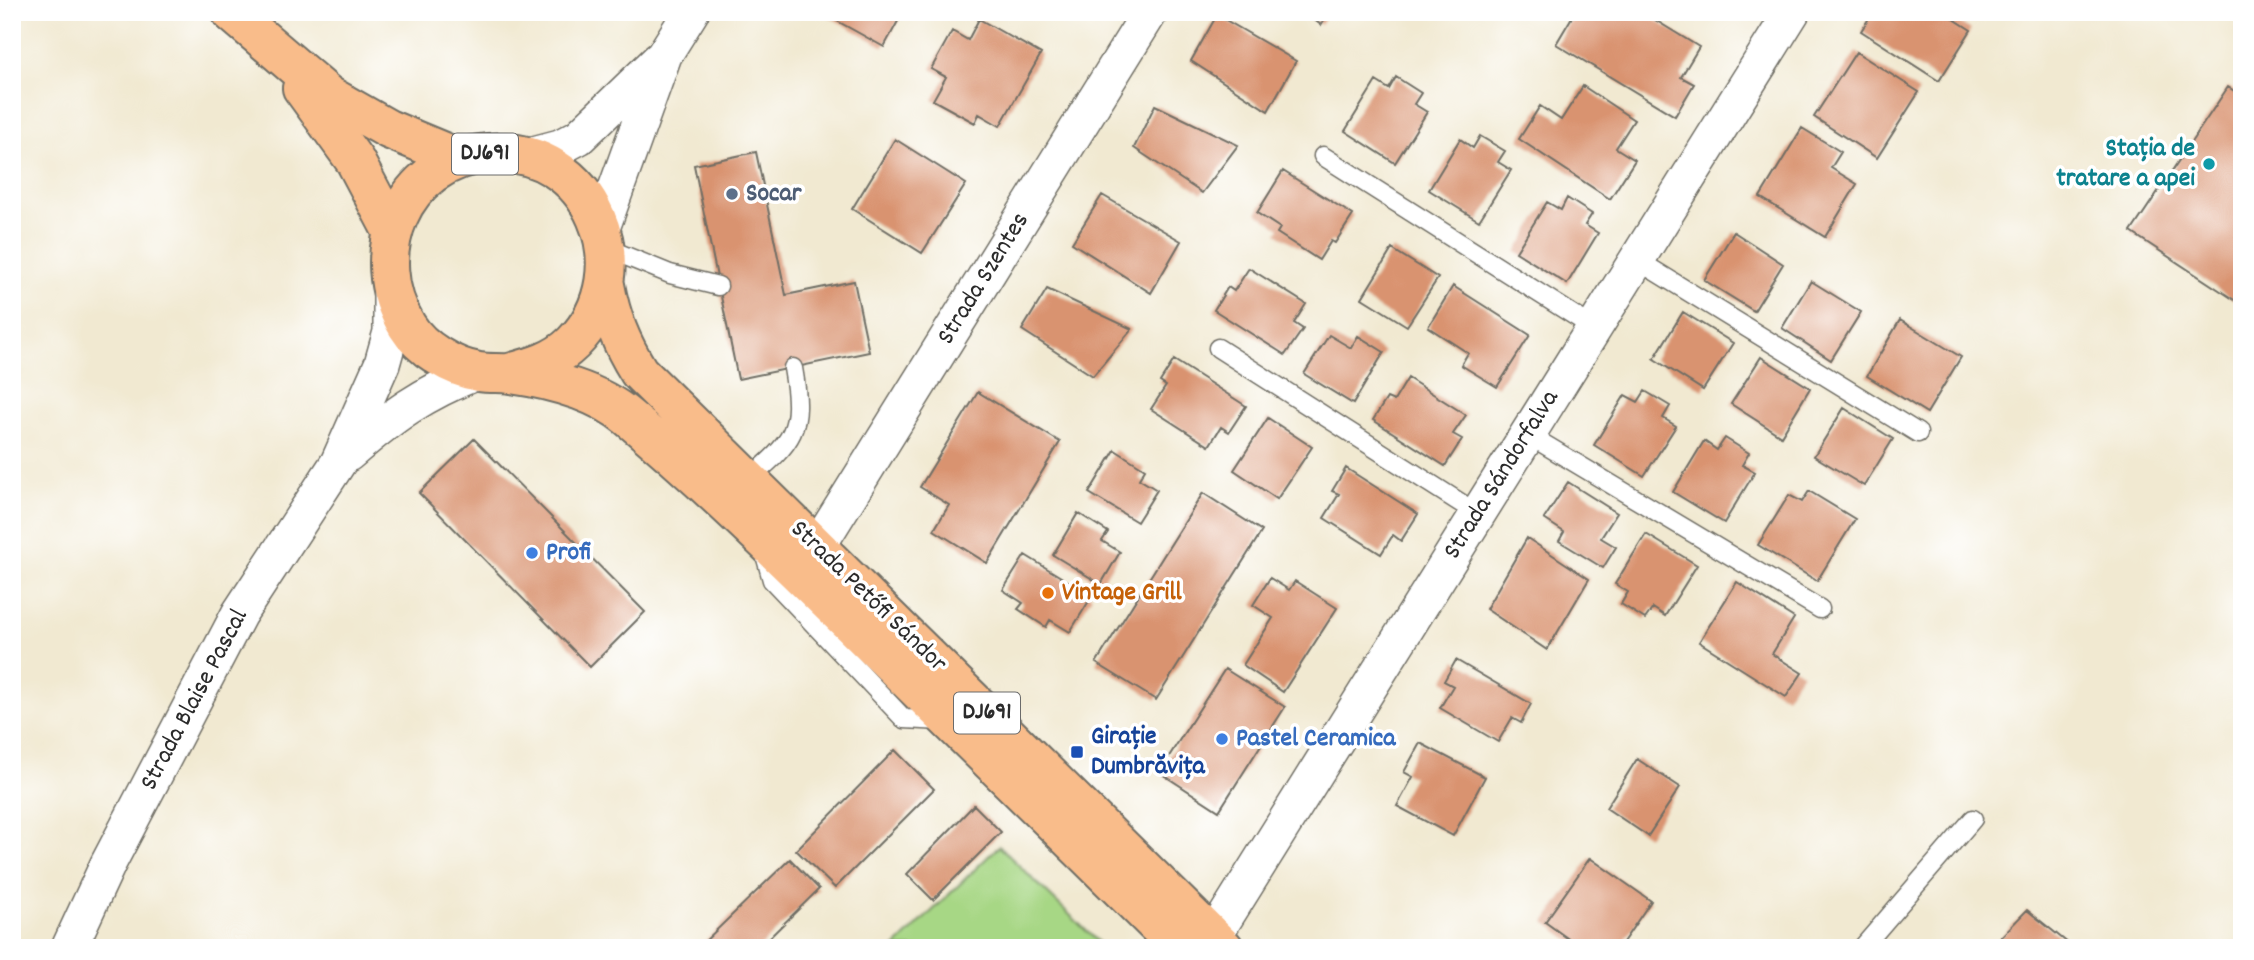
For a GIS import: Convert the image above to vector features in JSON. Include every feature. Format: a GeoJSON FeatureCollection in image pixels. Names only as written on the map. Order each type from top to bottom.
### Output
{"type":"FeatureCollection","features":[{"type":"Feature","properties":{"kind":"main road","name":"DJ691"},"geometry":{"type":"LineString","coordinates":[[232,12],[328,95],[362,115],[460,159]]}},
{"type":"Feature","properties":{"kind":"main road","name":"DJ691"},"geometry":{"type":"LineString","coordinates":[[265,43],[304,90],[355,161],[392,231]]}},
{"type":"Feature","properties":{"kind":"main road","name":"DJ691"},"geometry":{"type":"LineString","coordinates":[[493,372],[439,357],[409,330],[391,294],[387,262],[392,231],[407,200],[430,175],[460,159],[490,153],[526,156],[559,172],[585,196],[604,254]]}},
{"type":"Feature","properties":{"kind":"main road","name":"Strada Petőfi Sándor"},"geometry":{"type":"LineString","coordinates":[[604,254],[611,314],[622,345],[639,372],[747,481],[818,546],[1206,944]]}},
{"type":"Feature","properties":{"kind":"main road"},"geometry":{"type":"LineString","coordinates":[[493,372],[543,364],[571,345],[593,317],[604,254]]}},
{"type":"Feature","properties":{"kind":"main road","name":"Strada Petőfi Sándor"},"geometry":{"type":"LineString","coordinates":[[493,372],[565,386],[611,404],[759,535],[950,722],[1206,944]]}},
{"type":"Feature","properties":{"kind":"street"},"geometry":{"type":"LineString","coordinates":[[526,156],[560,147],[579,137],[664,55],[691,12]]}},
{"type":"Feature","properties":{"kind":"street","name":"Strada Szentes"},"geometry":{"type":"LineString","coordinates":[[818,546],[1150,12]]}},
{"type":"Feature","properties":{"kind":"street","name":"Strada Sándorfalva"},"geometry":{"type":"LineString","coordinates":[[1206,944],[1791,12]]}},
{"type":"Feature","properties":{"kind":"street"},"geometry":{"type":"LineString","coordinates":[[604,254],[664,55]]}},
{"type":"Feature","properties":{"kind":"street","name":"Strada Blaise Pascal"},"geometry":{"type":"LineString","coordinates":[[69,948],[108,864],[239,614],[338,463],[382,364],[391,332],[391,294]]}},
{"type":"Feature","properties":{"kind":"street","name":"Strada Blaise Pascal"},"geometry":{"type":"LineString","coordinates":[[338,463],[406,405],[430,391],[493,372]]}},
{"type":"Feature","properties":{"kind":"lane"},"geometry":{"type":"LineString","coordinates":[[1323,156],[1594,328]]}},
{"type":"Feature","properties":{"kind":"lane"},"geometry":{"type":"LineString","coordinates":[[604,254],[718,286]]}},
{"type":"Feature","properties":{"kind":"lane"},"geometry":{"type":"LineString","coordinates":[[1637,260],[1918,433]]}},
{"type":"Feature","properties":{"kind":"lane"},"geometry":{"type":"LineString","coordinates":[[1217,348],[1478,514]]}},
{"type":"Feature","properties":{"kind":"lane"},"geometry":{"type":"LineString","coordinates":[[747,481],[792,438],[799,412],[793,368]]}},
{"type":"Feature","properties":{"kind":"lane"},"geometry":{"type":"LineString","coordinates":[[1527,434],[1820,609]]}},
{"type":"Feature","properties":{"kind":"lane"},"geometry":{"type":"LineString","coordinates":[[1862,948],[1973,819]]}},
{"type":"Feature","properties":{"kind":"green space"},"geometry":{"type":"Polygon","coordinates":[[[999,846],[1104,948],[894,948],[999,846]]]}},
{"type":"Feature","properties":{"kind":"building"},"geometry":{"type":"Polygon","coordinates":[[[821,12],[903,12],[884,47],[821,12]]]}},
{"type":"Feature","properties":{"kind":"building"},"geometry":{"type":"Polygon","coordinates":[[[1304,12],[1329,12],[1321,25],[1304,12]]]}},
{"type":"Feature","properties":{"kind":"building"},"geometry":{"type":"Polygon","coordinates":[[[1575,12],[1642,12],[1699,47],[1681,77],[1694,84],[1675,116],[1556,44],[1575,12]]]}},
{"type":"Feature","properties":{"kind":"building"},"geometry":{"type":"Polygon","coordinates":[[[1873,12],[1943,12],[1971,30],[1939,81],[1861,31],[1873,12]]]}},
{"type":"Feature","properties":{"kind":"building"},"geometry":{"type":"Polygon","coordinates":[[[1217,15],[1296,61],[1268,111],[1191,61],[1217,15]]]}},
{"type":"Feature","properties":{"kind":"building"},"geometry":{"type":"Polygon","coordinates":[[[979,19],[1041,54],[1000,126],[979,114],[975,123],[933,100],[946,77],[931,69],[952,31],[968,40],[979,19]]]}},
{"type":"Feature","properties":{"kind":"building"},"geometry":{"type":"Polygon","coordinates":[[[1856,52],[1919,92],[1877,158],[1814,117],[1856,52]]]}},
{"type":"Feature","properties":{"kind":"building"},"geometry":{"type":"Polygon","coordinates":[[[1396,77],[1421,93],[1414,104],[1427,112],[1395,163],[1345,131],[1376,81],[1389,89],[1396,77]]]}},
{"type":"Feature","properties":{"kind":"building"},"geometry":{"type":"Polygon","coordinates":[[[1583,86],[1634,120],[1616,148],[1635,160],[1610,199],[1519,139],[1540,106],[1561,120],[1583,86]]]}},
{"type":"Feature","properties":{"kind":"building","name":"Stația de tratare a apei"},"geometry":{"type":"Polygon","coordinates":[[[2228,87],[2242,96],[2242,305],[2131,232],[2228,87]]]}},
{"type":"Feature","properties":{"kind":"building"},"geometry":{"type":"Polygon","coordinates":[[[1155,105],[1238,145],[1202,193],[1134,148],[1155,105]]]}},
{"type":"Feature","properties":{"kind":"building"},"geometry":{"type":"Polygon","coordinates":[[[1802,128],[1841,152],[1831,168],[1857,184],[1825,237],[1760,197],[1802,128]]]}},
{"type":"Feature","properties":{"kind":"building"},"geometry":{"type":"Polygon","coordinates":[[[1480,136],[1505,151],[1498,162],[1511,170],[1479,221],[1429,190],[1460,139],[1473,148],[1480,136]]]}},
{"type":"Feature","properties":{"kind":"building"},"geometry":{"type":"Polygon","coordinates":[[[895,139],[966,184],[922,253],[852,209],[895,139]]]}},
{"type":"Feature","properties":{"kind":"building"},"geometry":{"type":"Polygon","coordinates":[[[756,152],[786,295],[854,281],[869,352],[738,379],[694,165],[756,152]]]}},
{"type":"Feature","properties":{"kind":"building"},"geometry":{"type":"Polygon","coordinates":[[[1283,171],[1353,215],[1335,243],[1331,241],[1319,260],[1277,233],[1280,228],[1257,213],[1283,171]]]}},
{"type":"Feature","properties":{"kind":"building"},"geometry":{"type":"Polygon","coordinates":[[[1102,195],[1181,241],[1151,293],[1072,243],[1102,195]]]}},
{"type":"Feature","properties":{"kind":"building"},"geometry":{"type":"Polygon","coordinates":[[[1567,198],[1592,214],[1585,225],[1598,233],[1567,284],[1516,252],[1547,202],[1561,210],[1567,198]]]}},
{"type":"Feature","properties":{"kind":"building"},"geometry":{"type":"Polygon","coordinates":[[[1734,232],[1783,264],[1754,311],[1704,280],[1734,232]]]}},
{"type":"Feature","properties":{"kind":"building"},"geometry":{"type":"Polygon","coordinates":[[[1392,249],[1438,278],[1407,326],[1362,298],[1392,249]]]}},
{"type":"Feature","properties":{"kind":"building"},"geometry":{"type":"Polygon","coordinates":[[[1249,268],[1306,304],[1294,323],[1303,329],[1285,355],[1214,310],[1228,287],[1234,291],[1249,268]]]}},
{"type":"Feature","properties":{"kind":"building"},"geometry":{"type":"Polygon","coordinates":[[[1811,281],[1861,312],[1831,360],[1782,328],[1811,281]]]}},
{"type":"Feature","properties":{"kind":"building"},"geometry":{"type":"Polygon","coordinates":[[[1453,286],[1530,335],[1497,387],[1461,365],[1468,353],[1428,327],[1453,286]]]}},
{"type":"Feature","properties":{"kind":"building"},"geometry":{"type":"Polygon","coordinates":[[[1047,289],[1132,329],[1093,376],[1022,330],[1047,289]]]}},
{"type":"Feature","properties":{"kind":"building"},"geometry":{"type":"Polygon","coordinates":[[[1683,312],[1733,343],[1703,390],[1654,359],[1683,312]]]}},
{"type":"Feature","properties":{"kind":"building"},"geometry":{"type":"Polygon","coordinates":[[[1900,320],[1961,357],[1927,413],[1867,376],[1900,320]]]}},
{"type":"Feature","properties":{"kind":"building"},"geometry":{"type":"Polygon","coordinates":[[[1329,335],[1351,348],[1358,336],[1384,352],[1353,404],[1304,374],[1329,335]]]}},
{"type":"Feature","properties":{"kind":"building"},"geometry":{"type":"Polygon","coordinates":[[[1761,357],[1810,388],[1781,436],[1731,404],[1761,357]]]}},
{"type":"Feature","properties":{"kind":"building"},"geometry":{"type":"Polygon","coordinates":[[[1174,360],[1246,406],[1229,432],[1221,427],[1209,446],[1151,409],[1166,386],[1160,382],[1174,360]]]}},
{"type":"Feature","properties":{"kind":"building"},"geometry":{"type":"Polygon","coordinates":[[[1408,378],[1466,415],[1453,434],[1462,439],[1445,466],[1373,420],[1387,398],[1394,401],[1408,378]]]}},
{"type":"Feature","properties":{"kind":"building"},"geometry":{"type":"Polygon","coordinates":[[[1645,391],[1670,406],[1663,418],[1676,426],[1644,476],[1594,445],[1625,395],[1638,402],[1645,391]]]}},
{"type":"Feature","properties":{"kind":"building"},"geometry":{"type":"Polygon","coordinates":[[[978,392],[1060,442],[987,563],[934,530],[949,505],[920,487],[978,392]]]}},
{"type":"Feature","properties":{"kind":"building"},"geometry":{"type":"Polygon","coordinates":[[[1844,408],[1893,439],[1864,486],[1814,456],[1844,408]]]}},
{"type":"Feature","properties":{"kind":"building"},"geometry":{"type":"Polygon","coordinates":[[[1268,418],[1312,447],[1277,499],[1234,470],[1268,418]]]}},
{"type":"Feature","properties":{"kind":"building"},"geometry":{"type":"Polygon","coordinates":[[[1725,438],[1749,453],[1742,465],[1755,472],[1724,523],[1673,492],[1704,441],[1717,450],[1725,438]]]}},
{"type":"Feature","properties":{"kind":"building","name":"Profi"},"geometry":{"type":"Polygon","coordinates":[[[474,439],[645,612],[590,667],[419,493],[474,439]]]}},
{"type":"Feature","properties":{"kind":"building"},"geometry":{"type":"Polygon","coordinates":[[[1115,450],[1145,469],[1139,479],[1157,490],[1137,522],[1089,493],[1115,450]]]}},
{"type":"Feature","properties":{"kind":"building"},"geometry":{"type":"Polygon","coordinates":[[[1346,468],[1418,514],[1401,541],[1393,535],[1381,554],[1324,518],[1339,494],[1332,491],[1346,468]]]}},
{"type":"Feature","properties":{"kind":"building"},"geometry":{"type":"Polygon","coordinates":[[[1568,482],[1617,513],[1601,538],[1616,547],[1603,568],[1559,541],[1564,532],[1544,519],[1568,482]]]}},
{"type":"Feature","properties":{"kind":"building"},"geometry":{"type":"Polygon","coordinates":[[[1809,491],[1855,519],[1817,581],[1758,545],[1789,495],[1802,502],[1809,491]]]}},
{"type":"Feature","properties":{"kind":"building"},"geometry":{"type":"Polygon","coordinates":[[[1203,493],[1262,531],[1156,700],[1096,663],[1203,493]]]}},
{"type":"Feature","properties":{"kind":"building"},"geometry":{"type":"Polygon","coordinates":[[[1078,513],[1108,532],[1102,541],[1120,552],[1101,584],[1053,555],[1078,513]]]}},
{"type":"Feature","properties":{"kind":"building"},"geometry":{"type":"Polygon","coordinates":[[[1646,534],[1697,565],[1665,616],[1653,608],[1645,619],[1621,604],[1628,592],[1615,584],[1646,534]]]}},
{"type":"Feature","properties":{"kind":"building"},"geometry":{"type":"Polygon","coordinates":[[[1527,538],[1589,579],[1547,650],[1486,609],[1527,538]]]}},
{"type":"Feature","properties":{"kind":"building","name":"Vintage Grill"},"geometry":{"type":"Polygon","coordinates":[[[1025,555],[1092,596],[1070,632],[1050,620],[1046,627],[1018,609],[1023,603],[1003,590],[1025,555]]]}},
{"type":"Feature","properties":{"kind":"building"},"geometry":{"type":"Polygon","coordinates":[[[1270,578],[1289,590],[1295,581],[1337,608],[1283,692],[1243,665],[1273,618],[1253,605],[1270,578]]]}},
{"type":"Feature","properties":{"kind":"building"},"geometry":{"type":"Polygon","coordinates":[[[1737,582],[1794,618],[1772,654],[1802,673],[1786,697],[1699,642],[1737,582]]]}},
{"type":"Feature","properties":{"kind":"building"},"geometry":{"type":"Polygon","coordinates":[[[1456,660],[1531,704],[1521,723],[1512,718],[1498,742],[1440,708],[1453,686],[1444,681],[1456,660]]]}},
{"type":"Feature","properties":{"kind":"building","name":"Pastel Ceramica"},"geometry":{"type":"Polygon","coordinates":[[[1225,669],[1285,707],[1219,811],[1159,772],[1225,669]]]}},
{"type":"Feature","properties":{"kind":"building"},"geometry":{"type":"Polygon","coordinates":[[[1420,743],[1485,777],[1453,836],[1397,806],[1413,777],[1404,772],[1420,743]]]}},
{"type":"Feature","properties":{"kind":"building"},"geometry":{"type":"Polygon","coordinates":[[[895,750],[934,789],[835,888],[796,850],[895,750]]]}},
{"type":"Feature","properties":{"kind":"building"},"geometry":{"type":"Polygon","coordinates":[[[1637,759],[1680,787],[1648,836],[1606,808],[1637,759]]]}},
{"type":"Feature","properties":{"kind":"building"},"geometry":{"type":"Polygon","coordinates":[[[974,805],[1001,832],[933,900],[907,874],[974,805]]]}},
{"type":"Feature","properties":{"kind":"building"},"geometry":{"type":"Polygon","coordinates":[[[1590,858],[1651,901],[1619,948],[1581,948],[1545,922],[1590,858]]]}},
{"type":"Feature","properties":{"kind":"building"},"geometry":{"type":"Polygon","coordinates":[[[790,859],[819,889],[759,948],[698,948],[790,859]]]}},
{"type":"Feature","properties":{"kind":"building"},"geometry":{"type":"Polygon","coordinates":[[[2027,910],[2074,948],[1990,948],[2027,910]]]}},
{"type":"Feature","properties":{"kind":"place","name":"Stația de tratare a apei"},"geometry":{"type":"Point","coordinates":[2209,164]}},
{"type":"Feature","properties":{"kind":"place","name":"Socar"},"geometry":{"type":"Point","coordinates":[732,194]}},
{"type":"Feature","properties":{"kind":"place","name":"Profi"},"geometry":{"type":"Point","coordinates":[532,553]}},
{"type":"Feature","properties":{"kind":"place","name":"Vintage Grill"},"geometry":{"type":"Point","coordinates":[1048,593]}},
{"type":"Feature","properties":{"kind":"place","name":"Pastel Ceramica"},"geometry":{"type":"Point","coordinates":[1222,739]}},
{"type":"Feature","properties":{"kind":"place","name":"Girație Dumbrăvița"},"geometry":{"type":"Point","coordinates":[1077,752]}}]}
